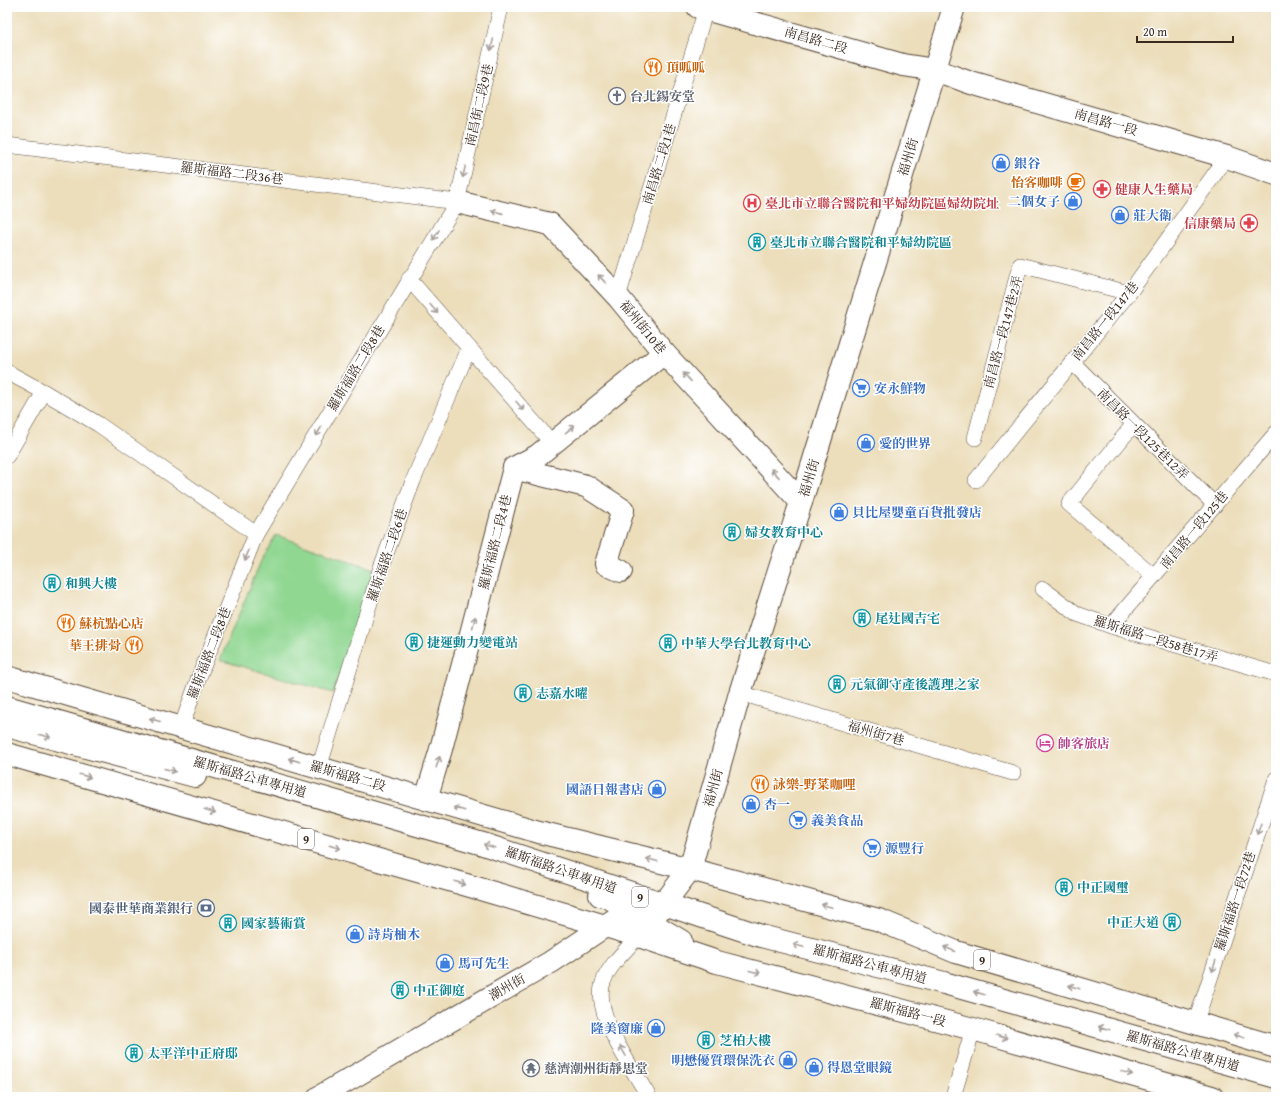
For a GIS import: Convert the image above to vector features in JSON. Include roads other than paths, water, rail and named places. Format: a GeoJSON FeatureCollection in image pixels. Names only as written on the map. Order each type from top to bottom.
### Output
{"type":"FeatureCollection","features":[{"type":"Feature","properties":{"kind":"main road","name":"福州街"},"geometry":{"type":"LineString","coordinates":[[644,929],[646,904],[690,869],[740,693],[801,502],[954,7]]}},
{"type":"Feature","properties":{"kind":"main road","name":"南昌路二段"},"geometry":{"type":"LineString","coordinates":[[702,8],[903,64],[935,70]]}},
{"type":"Feature","properties":{"kind":"main road","name":"南昌路一段"},"geometry":{"type":"LineString","coordinates":[[935,70],[971,83],[1227,157],[1276,174]]}},
{"type":"Feature","properties":{"kind":"main road","name":"福州街10巷"},"geometry":{"type":"LineString","coordinates":[[457,202],[550,224],[618,297],[664,353],[801,502]]}},
{"type":"Feature","properties":{"kind":"main road"},"geometry":{"type":"LineString","coordinates":[[514,468],[537,456],[664,353]]}},
{"type":"Feature","properties":{"kind":"main road"},"geometry":{"type":"LineString","coordinates":[[514,468],[586,486],[623,510],[606,564],[621,571]]}},
{"type":"Feature","properties":{"kind":"main road","name":"羅斯福路二段4巷"},"geometry":{"type":"LineString","coordinates":[[426,799],[442,750],[514,468]]}},
{"type":"Feature","properties":{"kind":"main road","name":"羅斯福路二段"},"geometry":{"type":"LineString","coordinates":[[7,677],[539,832],[690,869]]}},
{"type":"Feature","properties":{"kind":"main road","name":"羅斯福路公車專用道"},"geometry":{"type":"LineString","coordinates":[[7,707],[483,844],[646,904],[761,936],[944,983],[1276,1077]]}},
{"type":"Feature","properties":{"kind":"main road","name":"羅斯福路公車專用道"},"geometry":{"type":"LineString","coordinates":[[7,726],[403,833],[608,897],[646,904]]}},
{"type":"Feature","properties":{"kind":"main road","name":"9"},"geometry":{"type":"LineString","coordinates":[[7,754],[605,926],[644,929]]}},
{"type":"Feature","properties":{"kind":"main road","name":"9"},"geometry":{"type":"LineString","coordinates":[[690,869],[879,920],[956,952],[1276,1047]]}},
{"type":"Feature","properties":{"kind":"main road","name":"潮州街"},"geometry":{"type":"LineString","coordinates":[[319,1097],[551,962],[605,926],[646,904]]}},
{"type":"Feature","properties":{"kind":"main road","name":"羅斯福路一段"},"geometry":{"type":"LineString","coordinates":[[644,929],[717,962],[973,1029],[1212,1097]]}},
{"type":"Feature","properties":{"kind":"lane","name":"南昌街二段9巷"},"geometry":{"type":"LineString","coordinates":[[457,202],[501,7]]}},
{"type":"Feature","properties":{"kind":"lane","name":"南昌路二段1巷"},"geometry":{"type":"LineString","coordinates":[[618,297],[702,8]]}},
{"type":"Feature","properties":{"kind":"lane","name":"羅斯福路二段36巷"},"geometry":{"type":"LineString","coordinates":[[7,145],[457,202]]}},
{"type":"Feature","properties":{"kind":"lane","name":"南昌路一段147巷"},"geometry":{"type":"LineString","coordinates":[[976,480],[1129,293],[1227,157]]}},
{"type":"Feature","properties":{"kind":"lane","name":"羅斯福路二段8巷"},"geometry":{"type":"LineString","coordinates":[[181,728],[199,677],[256,534],[457,202]]}},
{"type":"Feature","properties":{"kind":"lane","name":"南昌路一段147巷2弄"},"geometry":{"type":"LineString","coordinates":[[975,438],[1020,264],[1129,293]]}},
{"type":"Feature","properties":{"kind":"lane"},"geometry":{"type":"LineString","coordinates":[[409,279],[552,443]]}},
{"type":"Feature","properties":{"kind":"lane","name":"羅斯福路二段6巷"},"geometry":{"type":"LineString","coordinates":[[319,768],[380,570],[413,481],[469,348]]}},
{"type":"Feature","properties":{"kind":"lane","name":"南昌路一段125巷12弄"},"geometry":{"type":"LineString","coordinates":[[1072,362],[1133,425],[1215,505]]}},
{"type":"Feature","properties":{"kind":"lane"},"geometry":{"type":"LineString","coordinates":[[7,372],[98,424],[256,534]]}},
{"type":"Feature","properties":{"kind":"lane"},"geometry":{"type":"LineString","coordinates":[[7,456],[44,392]]}},
{"type":"Feature","properties":{"kind":"lane"},"geometry":{"type":"LineString","coordinates":[[1133,425],[1069,504],[1154,576]]}},
{"type":"Feature","properties":{"kind":"lane","name":"南昌路一段125巷"},"geometry":{"type":"LineString","coordinates":[[1111,626],[1276,433]]}},
{"type":"Feature","properties":{"kind":"lane","name":"羅斯福路一段58巷17弄"},"geometry":{"type":"LineString","coordinates":[[1043,589],[1077,614],[1111,626],[1276,674]]}},
{"type":"Feature","properties":{"kind":"lane","name":"福州街7巷"},"geometry":{"type":"LineString","coordinates":[[740,693],[1013,774]]}},
{"type":"Feature","properties":{"kind":"lane","name":"羅斯福路一段72巷"},"geometry":{"type":"LineString","coordinates":[[1195,1024],[1276,779]]}},
{"type":"Feature","properties":{"kind":"lane"},"geometry":{"type":"LineString","coordinates":[[644,929],[622,954],[604,980],[601,1002],[608,1024],[649,1097]]}},
{"type":"Feature","properties":{"kind":"lane"},"geometry":{"type":"LineString","coordinates":[[952,1097],[973,1029]]}},
{"type":"Feature","properties":{"kind":"place","name":"頂呱呱"},"geometry":{"type":"Point","coordinates":[653,67]}},
{"type":"Feature","properties":{"kind":"place","name":"台北錫安堂"},"geometry":{"type":"Point","coordinates":[617,96]}},
{"type":"Feature","properties":{"kind":"place","name":"銀谷"},"geometry":{"type":"Point","coordinates":[1001,163]}},
{"type":"Feature","properties":{"kind":"place","name":"怡客咖啡"},"geometry":{"type":"Point","coordinates":[1076,182]}},
{"type":"Feature","properties":{"kind":"place","name":"健康人生藥局"},"geometry":{"type":"Point","coordinates":[1102,189]}},
{"type":"Feature","properties":{"kind":"place","name":"二個女子"},"geometry":{"type":"Point","coordinates":[1073,201]}},
{"type":"Feature","properties":{"kind":"place","name":"臺北市立聯合醫院和平婦幼院區婦幼院址"},"geometry":{"type":"Point","coordinates":[752,203]}},
{"type":"Feature","properties":{"kind":"place","name":"莊大衛"},"geometry":{"type":"Point","coordinates":[1120,215]}},
{"type":"Feature","properties":{"kind":"place","name":"信康藥局"},"geometry":{"type":"Point","coordinates":[1249,223]}},
{"type":"Feature","properties":{"kind":"place","name":"臺北市立聯合醫院和平婦幼院區"},"geometry":{"type":"Point","coordinates":[757,242]}},
{"type":"Feature","properties":{"kind":"place","name":"安永鮮物"},"geometry":{"type":"Point","coordinates":[861,388]}},
{"type":"Feature","properties":{"kind":"place","name":"愛的世界"},"geometry":{"type":"Point","coordinates":[866,443]}},
{"type":"Feature","properties":{"kind":"place","name":"貝比屋嬰童百貨批發店"},"geometry":{"type":"Point","coordinates":[839,512]}},
{"type":"Feature","properties":{"kind":"place","name":"婦女教育中心"},"geometry":{"type":"Point","coordinates":[732,532]}},
{"type":"Feature","properties":{"kind":"place","name":"和興大樓"},"geometry":{"type":"Point","coordinates":[52,583]}},
{"type":"Feature","properties":{"kind":"place","name":"尾辻國吉宅"},"geometry":{"type":"Point","coordinates":[862,618]}},
{"type":"Feature","properties":{"kind":"place","name":"蘇杭點心店"},"geometry":{"type":"Point","coordinates":[66,623]}},
{"type":"Feature","properties":{"kind":"place","name":"捷運動力變電站"},"geometry":{"type":"Point","coordinates":[414,642]}},
{"type":"Feature","properties":{"kind":"place","name":"中華大學台北教育中心"},"geometry":{"type":"Point","coordinates":[668,643]}},
{"type":"Feature","properties":{"kind":"place","name":"華王排骨"},"geometry":{"type":"Point","coordinates":[134,645]}},
{"type":"Feature","properties":{"kind":"place","name":"元氣御守產後護理之家"},"geometry":{"type":"Point","coordinates":[837,684]}},
{"type":"Feature","properties":{"kind":"place","name":"志嘉水曜"},"geometry":{"type":"Point","coordinates":[523,693]}},
{"type":"Feature","properties":{"kind":"place","name":"帥客旅店"},"geometry":{"type":"Point","coordinates":[1045,743]}},
{"type":"Feature","properties":{"kind":"place","name":"詠樂-野菜咖哩"},"geometry":{"type":"Point","coordinates":[760,784]}},
{"type":"Feature","properties":{"kind":"place","name":"國語日報書店"},"geometry":{"type":"Point","coordinates":[657,789]}},
{"type":"Feature","properties":{"kind":"place","name":"杏一"},"geometry":{"type":"Point","coordinates":[751,804]}},
{"type":"Feature","properties":{"kind":"place","name":"義美食品"},"geometry":{"type":"Point","coordinates":[798,820]}},
{"type":"Feature","properties":{"kind":"place","name":"源豐行"},"geometry":{"type":"Point","coordinates":[872,848]}},
{"type":"Feature","properties":{"kind":"place","name":"中正國璽"},"geometry":{"type":"Point","coordinates":[1064,887]}},
{"type":"Feature","properties":{"kind":"place","name":"國泰世華商業銀行"},"geometry":{"type":"Point","coordinates":[206,908]}},
{"type":"Feature","properties":{"kind":"place","name":"中正大道"},"geometry":{"type":"Point","coordinates":[1172,922]}},
{"type":"Feature","properties":{"kind":"place","name":"國家藝術賞"},"geometry":{"type":"Point","coordinates":[228,923]}},
{"type":"Feature","properties":{"kind":"place","name":"詩肯柚木"},"geometry":{"type":"Point","coordinates":[355,934]}},
{"type":"Feature","properties":{"kind":"place","name":"馬可先生"},"geometry":{"type":"Point","coordinates":[445,963]}},
{"type":"Feature","properties":{"kind":"place","name":"中正御庭"},"geometry":{"type":"Point","coordinates":[400,990]}},
{"type":"Feature","properties":{"kind":"place","name":"隆美窗廉"},"geometry":{"type":"Point","coordinates":[656,1028]}},
{"type":"Feature","properties":{"kind":"place","name":"芝柏大樓"},"geometry":{"type":"Point","coordinates":[706,1040]}},
{"type":"Feature","properties":{"kind":"place","name":"太平洋中正府邸"},"geometry":{"type":"Point","coordinates":[134,1053]}},
{"type":"Feature","properties":{"kind":"place","name":"明懋優質環保洗衣"},"geometry":{"type":"Point","coordinates":[788,1060]}},
{"type":"Feature","properties":{"kind":"place","name":"得恩堂眼鏡"},"geometry":{"type":"Point","coordinates":[814,1067]}},
{"type":"Feature","properties":{"kind":"place","name":"慈濟潮州街靜思堂"},"geometry":{"type":"Point","coordinates":[531,1068]}}]}
